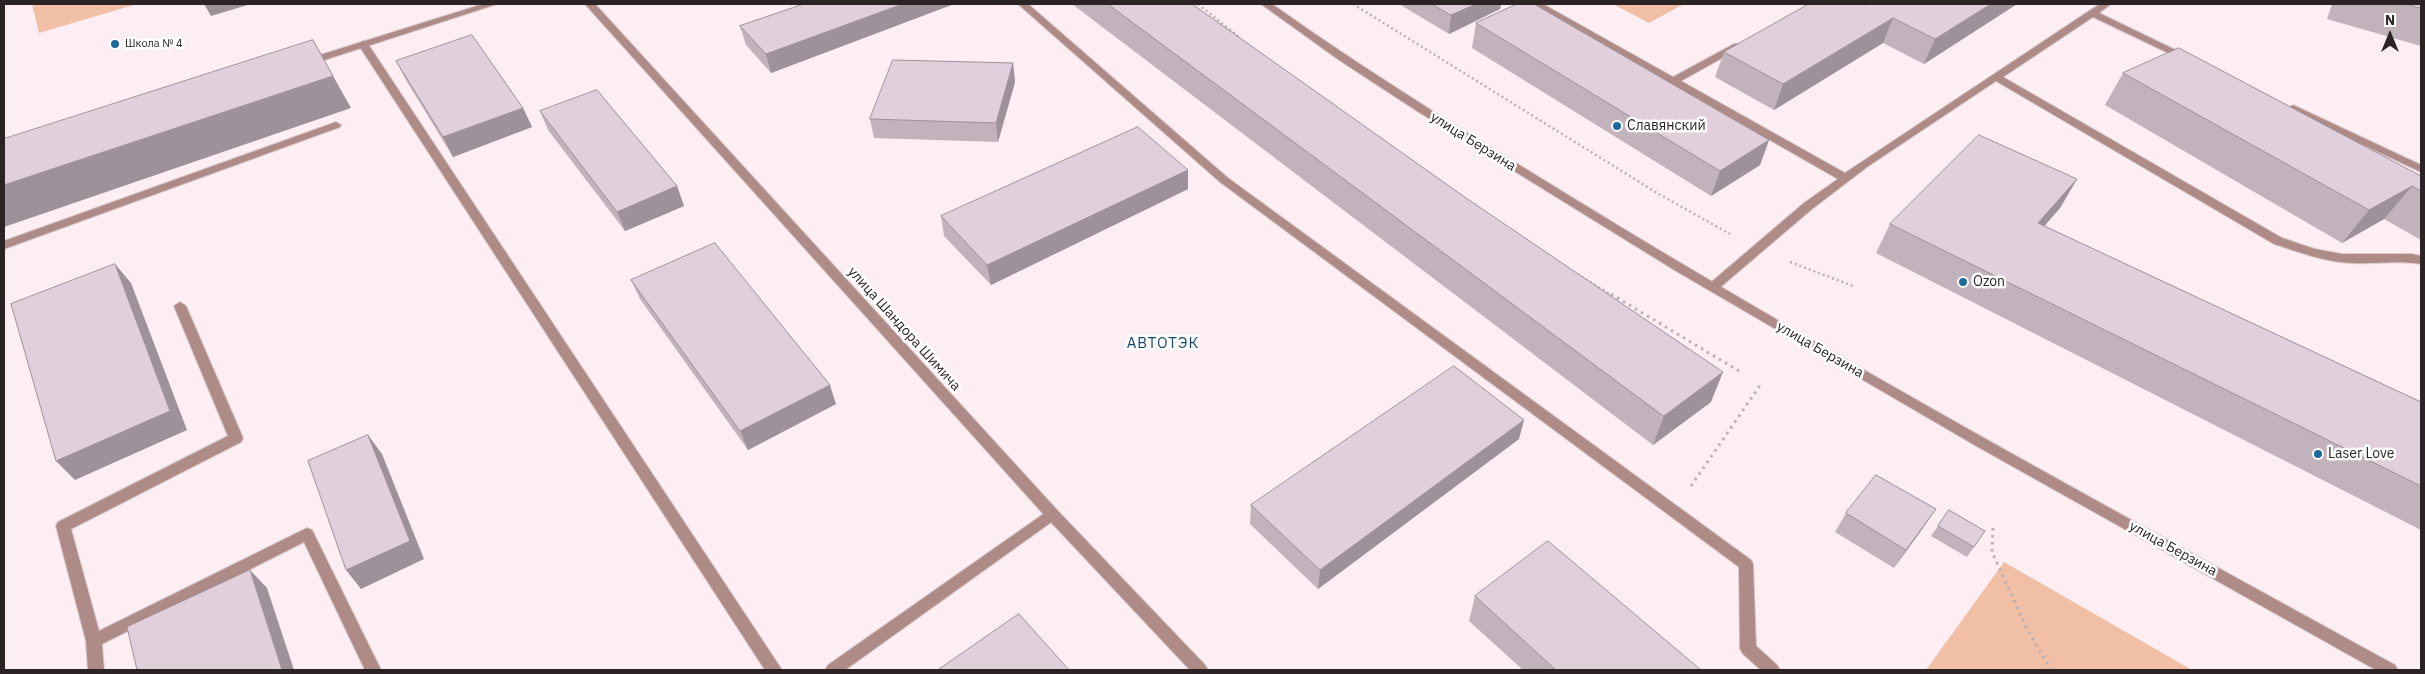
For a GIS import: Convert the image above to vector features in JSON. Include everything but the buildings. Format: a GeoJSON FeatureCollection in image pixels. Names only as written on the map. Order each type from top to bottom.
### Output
{"type":"FeatureCollection","features":[{"type":"Feature","properties":{"kind":"street"},"geometry":{"type":"LineString","coordinates":[[297,65],[492,4]]}},
{"type":"Feature","properties":{"kind":"street","name":"улица Шандора Шимича"},"geometry":{"type":"LineString","coordinates":[[590,4],[1052,514],[1200,670]]}},
{"type":"Feature","properties":{"kind":"street"},"geometry":{"type":"LineString","coordinates":[[1023,4],[1224,180],[1746,564],[1748,649],[1772,670]]}},
{"type":"Feature","properties":{"kind":"street","name":"улица Берзина"},"geometry":{"type":"LineString","coordinates":[[1266,4],[1305,33],[1454,131],[1713,287],[1901,397],[2390,670]]}},
{"type":"Feature","properties":{"kind":"street"},"geometry":{"type":"LineString","coordinates":[[1536,4],[1846,178]]}},
{"type":"Feature","properties":{"kind":"street"},"geometry":{"type":"LineString","coordinates":[[1713,287],[1808,206],[1846,178],[2106,4]]}},
{"type":"Feature","properties":{"kind":"street"},"geometry":{"type":"LineString","coordinates":[[2092,13],[2199,64]]}},
{"type":"Feature","properties":{"kind":"street"},"geometry":{"type":"LineString","coordinates":[[1673,81],[1748,40]]}},
{"type":"Feature","properties":{"kind":"street"},"geometry":{"type":"LineString","coordinates":[[363,44],[774,670]]}},
{"type":"Feature","properties":{"kind":"street"},"geometry":{"type":"LineString","coordinates":[[1996,77],[2278,241],[2303,250],[2334,257],[2372,259],[2388,256],[2421,260]]}},
{"type":"Feature","properties":{"kind":"street"},"geometry":{"type":"LineString","coordinates":[[2279,102],[2421,170]]}},
{"type":"Feature","properties":{"kind":"street"},"geometry":{"type":"LineString","coordinates":[[4,245],[336,125]]}},
{"type":"Feature","properties":{"kind":"street"},"geometry":{"type":"LineString","coordinates":[[96,670],[94,641],[63,526],[236,438],[180,306]]}},
{"type":"Feature","properties":{"kind":"street"},"geometry":{"type":"LineString","coordinates":[[833,670],[1052,514]]}},
{"type":"Feature","properties":{"kind":"street"},"geometry":{"type":"LineString","coordinates":[[94,641],[307,534],[373,670]]}},
{"type":"Feature","properties":{"kind":"path"},"geometry":{"type":"LineString","coordinates":[[1198,4],[1242,40]]}},
{"type":"Feature","properties":{"kind":"path"},"geometry":{"type":"LineString","coordinates":[[1353,4],[1657,193],[1757,249],[1854,286]]}},
{"type":"Feature","properties":{"kind":"path"},"geometry":{"type":"LineString","coordinates":[[1573,272],[1740,371]]}},
{"type":"Feature","properties":{"kind":"path"},"geometry":{"type":"LineString","coordinates":[[1674,511],[1761,384]]}},
{"type":"Feature","properties":{"kind":"path"},"geometry":{"type":"LineString","coordinates":[[1993,528],[1992,552],[2027,629],[2051,670]]}},
{"type":"Feature","properties":{"kind":"shaded area"},"geometry":{"type":"Polygon","coordinates":[[[32,4],[137,4],[39,33],[32,4]]]}},
{"type":"Feature","properties":{"kind":"shaded area"},"geometry":{"type":"Polygon","coordinates":[[[1613,4],[1684,4],[1649,23],[1613,4]]]}},
{"type":"Feature","properties":{"kind":"shaded area"},"geometry":{"type":"Polygon","coordinates":[[[2004,562],[2192,670],[1926,670],[2004,562]]]}},
{"type":"Feature","properties":{"kind":"place","name":"Школа № 4"},"geometry":{"type":"Point","coordinates":[115,44]}},
{"type":"Feature","properties":{"kind":"place","name":"Славянский"},"geometry":{"type":"Point","coordinates":[1617,126]}},
{"type":"Feature","properties":{"kind":"place","name":"Ozon"},"geometry":{"type":"Point","coordinates":[1963,282]}},
{"type":"Feature","properties":{"kind":"place","name":"Laser Love"},"geometry":{"type":"Point","coordinates":[2318,454]}},
{"type":"Feature","properties":{"kind":"district","name":"АВТОТЭК"},"geometry":{"type":"Point","coordinates":[1163,344]}}]}
